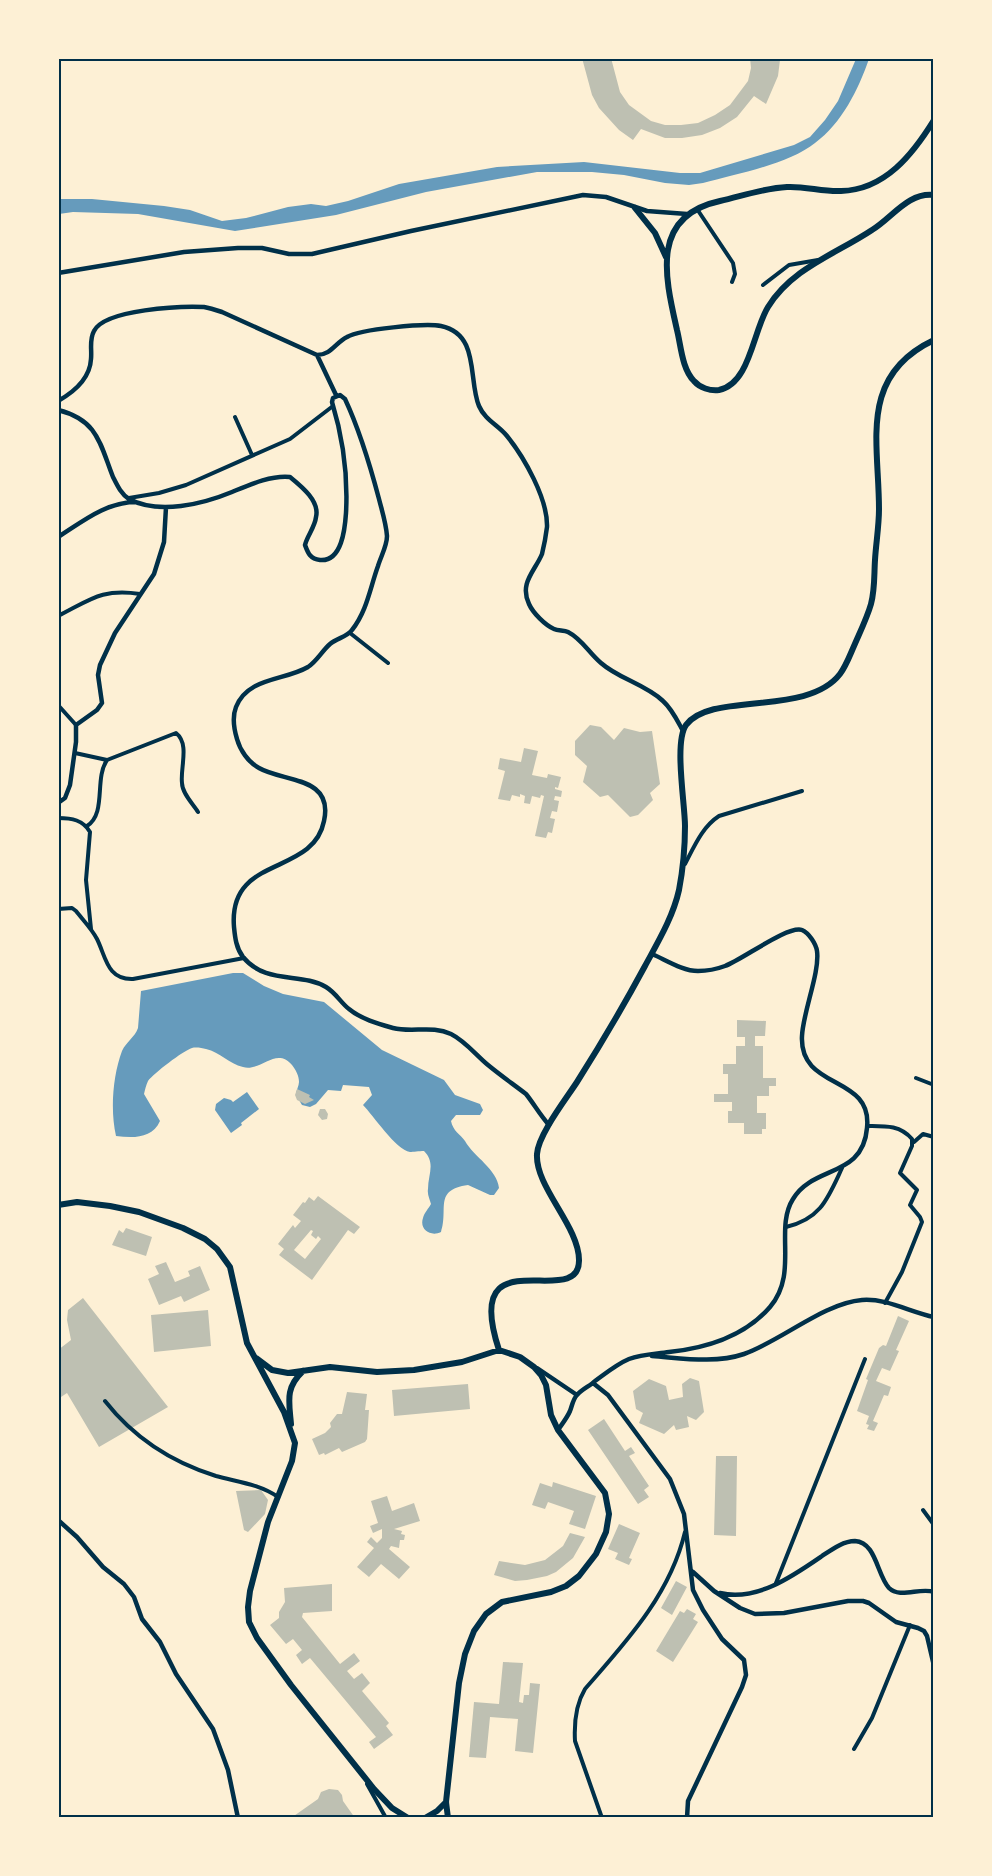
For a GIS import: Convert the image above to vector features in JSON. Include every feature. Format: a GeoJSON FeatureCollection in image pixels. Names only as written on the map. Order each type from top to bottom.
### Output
{"type":"FeatureCollection","features":[{"type":"Feature","properties":{"kind":"main road"},"geometry":{"type":"LineString","coordinates":[[666,257],[674,231],[687,214],[697,208],[788,187],[831,191],[859,190],[893,172],[912,151],[933,120]]}},
{"type":"Feature","properties":{"kind":"main road"},"geometry":{"type":"LineString","coordinates":[[634,208],[655,233],[666,257],[669,288],[686,369],[700,387],[716,390],[733,383],[739,377],[767,308],[786,284],[820,260],[875,229],[913,198],[933,195]]}},
{"type":"Feature","properties":{"kind":"main road"},"geometry":{"type":"LineString","coordinates":[[499,1350],[490,1315],[494,1293],[509,1282],[569,1278],[579,1267],[578,1250],[544,1181],[537,1150],[549,1125],[601,1044],[652,954],[678,894],[685,825],[681,773],[683,731],[686,724],[699,714],[807,695],[831,684],[840,675],[866,619],[874,589],[878,522],[874,443],[878,409],[890,378],[899,364],[911,353],[933,340]]}},
{"type":"Feature","properties":{"kind":"main road"},"geometry":{"type":"LineString","coordinates":[[58,1205],[77,1202],[140,1212],[183,1228],[205,1239],[217,1249],[230,1267],[243,1329],[292,1430]]}},
{"type":"Feature","properties":{"kind":"main road"},"geometry":{"type":"LineString","coordinates":[[256,1358],[279,1373],[336,1367],[377,1372],[414,1370],[462,1362],[499,1350],[520,1357],[531,1364],[541,1375],[546,1385],[551,1415],[558,1431],[605,1493],[609,1514],[606,1533],[588,1566],[573,1581],[551,1592],[502,1602],[486,1614],[474,1631],[465,1654],[459,1683],[446,1802],[448,1818]]}},
{"type":"Feature","properties":{"kind":"main road"},"geometry":{"type":"LineString","coordinates":[[303,1371],[293,1380],[288,1398],[295,1443],[294,1452],[268,1522],[250,1591],[249,1622],[257,1638],[291,1685],[357,1768],[386,1802],[408,1818]]}},
{"type":"Feature","properties":{"kind":"main road"},"geometry":{"type":"LineString","coordinates":[[424,1818],[437,1811],[446,1802]]}},
{"type":"Feature","properties":{"kind":"street"},"geometry":{"type":"LineString","coordinates":[[58,273],[173,254],[226,249],[262,248],[289,254],[312,254],[583,195],[606,197],[634,208],[658,213],[687,214]]}},
{"type":"Feature","properties":{"kind":"street"},"geometry":{"type":"LineString","coordinates":[[697,208],[733,263],[735,274],[732,282]]}},
{"type":"Feature","properties":{"kind":"street"},"geometry":{"type":"LineString","coordinates":[[763,285],[789,265],[820,260]]}},
{"type":"Feature","properties":{"kind":"street"},"geometry":{"type":"LineString","coordinates":[[58,401],[74,391],[88,373],[92,360],[91,338],[94,329],[100,323],[134,312],[182,308],[207,308],[222,312],[317,355],[336,395]]}},
{"type":"Feature","properties":{"kind":"street"},"geometry":{"type":"LineString","coordinates":[[317,355],[330,351],[345,337],[362,332],[434,325],[457,333],[468,350],[478,404],[483,413],[506,435],[517,452],[537,486],[544,508],[547,526],[542,554],[526,580],[525,593],[529,605],[553,629],[568,632],[583,643],[612,672],[662,699],[683,731]]}},
{"type":"Feature","properties":{"kind":"street"},"geometry":{"type":"LineString","coordinates":[[58,410],[74,416],[99,436],[116,483],[129,499],[139,502],[166,507],[196,504],[259,482],[290,477],[306,492],[316,510],[316,518],[305,545],[308,554],[313,559],[323,561],[330,558],[342,542],[346,515],[347,487],[343,448],[333,406],[333,398],[336,395]]}},
{"type":"Feature","properties":{"kind":"street"},"geometry":{"type":"LineString","coordinates":[[336,395],[345,399],[370,464],[387,534],[385,548],[365,608],[350,633],[329,644],[307,667],[250,689],[236,708],[235,730],[238,743],[248,760],[265,771],[314,787],[320,794],[325,812],[324,823],[319,833],[304,851],[257,875],[240,892],[234,920],[237,945],[244,958],[256,968],[272,975],[327,987],[351,1011],[369,1020],[400,1029],[430,1029],[453,1035],[526,1094],[549,1125]]}},
{"type":"Feature","properties":{"kind":"street"},"geometry":{"type":"LineString","coordinates":[[129,499],[174,489],[252,455],[298,434],[333,406]]}},
{"type":"Feature","properties":{"kind":"street"},"geometry":{"type":"LineString","coordinates":[[235,417],[252,455]]}},
{"type":"Feature","properties":{"kind":"street"},"geometry":{"type":"LineString","coordinates":[[58,537],[107,508],[120,503],[139,502]]}},
{"type":"Feature","properties":{"kind":"street"},"geometry":{"type":"LineString","coordinates":[[76,725],[100,707],[98,675],[100,665],[115,633],[154,574],[164,542],[166,507]]}},
{"type":"Feature","properties":{"kind":"street"},"geometry":{"type":"LineString","coordinates":[[58,616],[83,601],[101,595],[121,591],[140,594]]}},
{"type":"Feature","properties":{"kind":"street"},"geometry":{"type":"LineString","coordinates":[[350,633],[388,663]]}},
{"type":"Feature","properties":{"kind":"street"},"geometry":{"type":"LineString","coordinates":[[58,705],[76,725],[75,753],[69,792],[58,803]]}},
{"type":"Feature","properties":{"kind":"street"},"geometry":{"type":"LineString","coordinates":[[75,753],[107,760],[178,734],[184,751],[182,784],[198,812]]}},
{"type":"Feature","properties":{"kind":"street"},"geometry":{"type":"LineString","coordinates":[[87,826],[96,818],[102,771],[107,760]]}},
{"type":"Feature","properties":{"kind":"street"},"geometry":{"type":"LineString","coordinates":[[682,869],[707,826],[719,816],[802,791]]}},
{"type":"Feature","properties":{"kind":"street"},"geometry":{"type":"LineString","coordinates":[[58,818],[72,818],[87,826],[90,832],[86,880],[91,930]]}},
{"type":"Feature","properties":{"kind":"street"},"geometry":{"type":"LineString","coordinates":[[58,909],[72,908],[76,911],[91,930],[111,971],[126,979],[244,958]]}},
{"type":"Feature","properties":{"kind":"street"},"geometry":{"type":"LineString","coordinates":[[558,1431],[577,1395],[625,1361],[704,1347],[728,1338],[750,1326],[760,1317],[781,1291],[785,1273],[788,1210],[792,1199],[800,1189],[842,1168],[861,1151],[868,1126],[861,1100],[852,1091],[817,1072],[804,1056],[802,1037],[817,951],[809,935],[802,930],[793,929],[739,960],[724,967],[708,970],[696,971],[652,954]]}},
{"type":"Feature","properties":{"kind":"street"},"geometry":{"type":"LineString","coordinates":[[916,1078],[933,1085]]}},
{"type":"Feature","properties":{"kind":"street"},"geometry":{"type":"LineString","coordinates":[[868,1126],[896,1128],[909,1135],[913,1143]]}},
{"type":"Feature","properties":{"kind":"street"},"geometry":{"type":"LineString","coordinates":[[885,1303],[902,1272],[922,1222],[910,1205],[917,1190],[900,1173],[913,1143],[922,1134],[933,1137]]}},
{"type":"Feature","properties":{"kind":"street"},"geometry":{"type":"LineString","coordinates":[[786,1227],[798,1225],[824,1205],[842,1168]]}},
{"type":"Feature","properties":{"kind":"street"},"geometry":{"type":"LineString","coordinates":[[643,1356],[692,1359],[735,1356],[751,1351],[840,1306],[862,1300],[885,1303],[933,1317]]}},
{"type":"Feature","properties":{"kind":"street"},"geometry":{"type":"LineString","coordinates":[[776,1583],[865,1359]]}},
{"type":"Feature","properties":{"kind":"street"},"geometry":{"type":"LineString","coordinates":[[531,1364],[577,1395]]}},
{"type":"Feature","properties":{"kind":"street"},"geometry":{"type":"LineString","coordinates":[[593,1383],[608,1395],[670,1479],[684,1514],[693,1590],[722,1639],[744,1660],[746,1675],[688,1801],[687,1818]]}},
{"type":"Feature","properties":{"kind":"street"},"geometry":{"type":"LineString","coordinates":[[105,1401],[138,1437],[171,1458],[217,1476],[259,1486],[278,1497]]}},
{"type":"Feature","properties":{"kind":"street"},"geometry":{"type":"LineString","coordinates":[[923,1510],[933,1526]]}},
{"type":"Feature","properties":{"kind":"street"},"geometry":{"type":"LineString","coordinates":[[602,1818],[575,1741],[575,1723],[580,1697],[641,1623],[659,1595],[681,1546],[685,1532],[684,1514]]}},
{"type":"Feature","properties":{"kind":"street"},"geometry":{"type":"LineString","coordinates":[[58,1520],[77,1537],[103,1567],[124,1584],[134,1597],[142,1619],[160,1642],[176,1674],[213,1729],[228,1770],[238,1818]]}},
{"type":"Feature","properties":{"kind":"street"},"geometry":{"type":"LineString","coordinates":[[714,1591],[727,1595],[747,1594],[776,1583],[833,1548],[850,1541],[857,1541],[866,1545],[882,1577],[894,1592],[925,1590],[933,1592]]}},
{"type":"Feature","properties":{"kind":"street"},"geometry":{"type":"LineString","coordinates":[[691,1569],[714,1591],[740,1608],[755,1614],[784,1613],[848,1601],[863,1601],[896,1622],[918,1628],[927,1636],[933,1666]]}},
{"type":"Feature","properties":{"kind":"street"},"geometry":{"type":"LineString","coordinates":[[854,1749],[876,1708],[910,1626]]}},
{"type":"Feature","properties":{"kind":"street"},"geometry":{"type":"LineString","coordinates":[[357,1768],[386,1818]]}},
{"type":"Feature","properties":{"kind":"water"},"geometry":{"type":"Polygon","coordinates":[[[856,59],[869,59],[848,105],[825,135],[804,150],[777,163],[703,183],[689,185],[665,183],[624,175],[592,172],[537,172],[426,192],[336,215],[235,231],[138,214],[73,212],[59,214],[59,199],[92,199],[190,210],[222,221],[246,218],[288,207],[311,204],[326,206],[399,184],[497,167],[584,162],[680,173],[700,173],[794,145],[810,137],[838,101],[856,59]]]}},
{"type":"Feature","properties":{"kind":"water"},"geometry":{"type":"Polygon","coordinates":[[[243,973],[283,994],[324,1002],[382,1050],[444,1080],[455,1095],[480,1104],[483,1110],[480,1115],[456,1115],[451,1121],[455,1130],[494,1175],[499,1188],[494,1195],[468,1185],[450,1191],[444,1202],[441,1232],[430,1233],[424,1229],[422,1222],[431,1204],[428,1191],[431,1165],[424,1151],[404,1150],[385,1132],[363,1105],[372,1095],[369,1087],[343,1085],[341,1091],[328,1090],[316,1104],[310,1107],[302,1105],[296,1095],[299,1082],[297,1073],[292,1065],[280,1058],[250,1068],[233,1063],[211,1051],[192,1048],[162,1068],[147,1083],[144,1094],[160,1121],[157,1127],[141,1136],[116,1136],[113,1093],[116,1071],[122,1051],[138,1028],[141,991],[243,973]]]}},
{"type":"Feature","properties":{"kind":"water"},"geometry":{"type":"Polygon","coordinates":[[[247,1092],[259,1109],[231,1133],[215,1110],[216,1104],[224,1098],[233,1102],[247,1092]]]}},
{"type":"Feature","properties":{"kind":"building"},"geometry":{"type":"Polygon","coordinates":[[[582,58],[611,58],[620,92],[629,105],[651,121],[665,125],[698,123],[730,105],[748,81],[751,68],[750,58],[779,58],[780,60],[778,76],[766,104],[754,96],[737,117],[720,128],[702,135],[665,138],[641,129],[633,140],[619,130],[599,108],[592,95],[582,58]]]}},
{"type":"Feature","properties":{"kind":"building"},"geometry":{"type":"Polygon","coordinates":[[[590,725],[601,727],[614,740],[624,728],[640,732],[652,731],[660,784],[650,793],[653,800],[638,815],[630,817],[608,795],[600,797],[583,782],[587,766],[575,755],[575,741],[590,725]]]}},
{"type":"Feature","properties":{"kind":"building"},"geometry":{"type":"Polygon","coordinates":[[[524,748],[538,751],[532,775],[547,778],[548,774],[561,777],[558,788],[555,787],[555,789],[562,791],[561,797],[555,796],[554,800],[559,801],[557,812],[552,811],[550,818],[555,819],[552,833],[548,832],[546,838],[535,836],[544,796],[541,795],[540,798],[532,796],[530,804],[524,803],[525,796],[520,794],[520,797],[512,795],[510,801],[498,799],[505,771],[498,769],[500,758],[521,762],[524,748]]]}},
{"type":"Feature","properties":{"kind":"building"},"geometry":{"type":"Polygon","coordinates":[[[737,1020],[766,1021],[765,1036],[755,1036],[755,1046],[763,1046],[763,1078],[776,1078],[776,1086],[769,1086],[769,1096],[757,1096],[757,1113],[766,1113],[766,1129],[762,1129],[762,1134],[744,1134],[744,1123],[728,1123],[728,1111],[732,1111],[732,1102],[714,1102],[714,1094],[728,1094],[728,1074],[723,1074],[723,1064],[736,1064],[736,1046],[745,1046],[745,1037],[737,1037],[737,1020]]]}},
{"type":"Feature","properties":{"kind":"building"},"geometry":{"type":"Polygon","coordinates":[[[297,1089],[310,1095],[309,1097],[314,1100],[305,1104],[297,1100],[295,1095],[297,1089]]]}},
{"type":"Feature","properties":{"kind":"building"},"geometry":{"type":"Polygon","coordinates":[[[320,1109],[325,1109],[328,1114],[327,1119],[322,1120],[318,1115],[320,1109]]]}},
{"type":"Feature","properties":{"kind":"building"},"geometry":{"type":"Polygon","coordinates":[[[318,1196],[360,1227],[354,1234],[348,1230],[312,1280],[279,1255],[284,1249],[278,1244],[293,1225],[295,1228],[301,1221],[293,1215],[303,1202],[305,1203],[309,1197],[314,1201],[318,1196]],[[311,1230],[294,1250],[305,1259],[321,1239],[318,1236],[316,1239],[311,1235],[313,1231],[311,1230]]]}},
{"type":"Feature","properties":{"kind":"building"},"geometry":{"type":"Polygon","coordinates":[[[126,1228],[152,1237],[146,1256],[112,1245],[119,1230],[123,1233],[126,1228]]]}},
{"type":"Feature","properties":{"kind":"building"},"geometry":{"type":"Polygon","coordinates":[[[166,1262],[175,1282],[190,1276],[188,1271],[200,1266],[210,1290],[184,1302],[181,1296],[159,1305],[148,1279],[159,1274],[155,1266],[166,1262]]]}},
{"type":"Feature","properties":{"kind":"building"},"geometry":{"type":"Polygon","coordinates":[[[83,1298],[168,1407],[99,1447],[67,1393],[61,1397],[58,1392],[58,1350],[71,1340],[67,1320],[68,1310],[83,1298]]]}},
{"type":"Feature","properties":{"kind":"building"},"geometry":{"type":"Polygon","coordinates":[[[208,1310],[211,1346],[154,1352],[151,1315],[208,1310]]]}},
{"type":"Feature","properties":{"kind":"building"},"geometry":{"type":"Polygon","coordinates":[[[898,1316],[909,1321],[896,1350],[899,1351],[890,1371],[882,1368],[876,1381],[891,1387],[888,1396],[884,1395],[873,1421],[878,1423],[874,1431],[867,1429],[869,1416],[857,1411],[868,1380],[866,1379],[879,1348],[886,1346],[898,1316]]]}},
{"type":"Feature","properties":{"kind":"building"},"geometry":{"type":"Polygon","coordinates":[[[690,1378],[699,1381],[704,1412],[696,1420],[687,1416],[689,1427],[676,1430],[674,1425],[664,1434],[639,1423],[643,1413],[636,1409],[633,1391],[649,1379],[666,1386],[669,1400],[683,1397],[682,1384],[690,1378]]]}},
{"type":"Feature","properties":{"kind":"building"},"geometry":{"type":"Polygon","coordinates":[[[468,1384],[470,1409],[394,1416],[392,1390],[468,1384]]]}},
{"type":"Feature","properties":{"kind":"building"},"geometry":{"type":"Polygon","coordinates":[[[347,1392],[367,1394],[365,1410],[369,1410],[367,1439],[342,1452],[339,1448],[325,1455],[324,1453],[319,1455],[312,1439],[325,1433],[331,1427],[330,1423],[337,1414],[342,1414],[347,1392]]]}},
{"type":"Feature","properties":{"kind":"building"},"geometry":{"type":"Polygon","coordinates":[[[604,1419],[625,1451],[631,1447],[635,1453],[629,1456],[649,1486],[644,1490],[649,1497],[638,1504],[588,1430],[604,1419]]]}},
{"type":"Feature","properties":{"kind":"building"},"geometry":{"type":"Polygon","coordinates":[[[716,1456],[737,1456],[736,1536],[714,1535],[716,1456]]]}},
{"type":"Feature","properties":{"kind":"building"},"geometry":{"type":"Polygon","coordinates":[[[553,1482],[596,1496],[585,1529],[569,1524],[574,1511],[548,1502],[545,1509],[532,1505],[540,1483],[552,1487],[553,1482]]]}},
{"type":"Feature","properties":{"kind":"building"},"geometry":{"type":"Polygon","coordinates":[[[261,1490],[268,1500],[265,1514],[248,1532],[244,1530],[236,1491],[261,1490]]]}},
{"type":"Feature","properties":{"kind":"building"},"geometry":{"type":"Polygon","coordinates":[[[387,1496],[392,1511],[414,1503],[420,1521],[394,1529],[402,1531],[401,1534],[405,1535],[404,1540],[400,1540],[399,1548],[391,1546],[389,1549],[410,1567],[399,1579],[381,1564],[369,1577],[357,1567],[374,1548],[367,1542],[371,1537],[377,1543],[382,1538],[382,1529],[373,1533],[370,1526],[378,1523],[371,1501],[387,1496]]]}},
{"type":"Feature","properties":{"kind":"building"},"geometry":{"type":"Polygon","coordinates":[[[619,1524],[640,1533],[629,1558],[632,1559],[629,1565],[615,1559],[618,1553],[608,1549],[619,1524]]]}},
{"type":"Feature","properties":{"kind":"building"},"geometry":{"type":"Polygon","coordinates":[[[570,1533],[585,1537],[573,1558],[556,1572],[547,1576],[515,1581],[494,1575],[499,1561],[525,1565],[545,1560],[563,1546],[570,1533]]]}},
{"type":"Feature","properties":{"kind":"building"},"geometry":{"type":"Polygon","coordinates":[[[676,1581],[687,1587],[672,1615],[661,1608],[676,1581]]]}},
{"type":"Feature","properties":{"kind":"building"},"geometry":{"type":"Polygon","coordinates":[[[332,1584],[332,1611],[303,1613],[302,1617],[340,1664],[354,1653],[360,1661],[347,1671],[354,1679],[362,1673],[370,1683],[362,1691],[389,1723],[386,1726],[393,1735],[374,1749],[369,1742],[376,1737],[310,1658],[302,1664],[296,1655],[302,1650],[293,1639],[286,1644],[270,1625],[279,1618],[279,1612],[285,1602],[284,1588],[332,1584]]]}},
{"type":"Feature","properties":{"kind":"building"},"geometry":{"type":"Polygon","coordinates":[[[687,1609],[696,1614],[693,1619],[698,1622],[673,1662],[656,1651],[680,1611],[684,1613],[687,1609]]]}},
{"type":"Feature","properties":{"kind":"building"},"geometry":{"type":"Polygon","coordinates":[[[503,1662],[523,1663],[519,1702],[523,1703],[524,1695],[529,1695],[530,1683],[540,1684],[533,1753],[515,1751],[518,1719],[490,1717],[486,1758],[469,1757],[474,1702],[499,1704],[503,1662]]]}},
{"type":"Feature","properties":{"kind":"building"},"geometry":{"type":"Polygon","coordinates":[[[329,1789],[338,1790],[355,1818],[291,1818],[318,1799],[321,1792],[329,1789]]]}}]}
